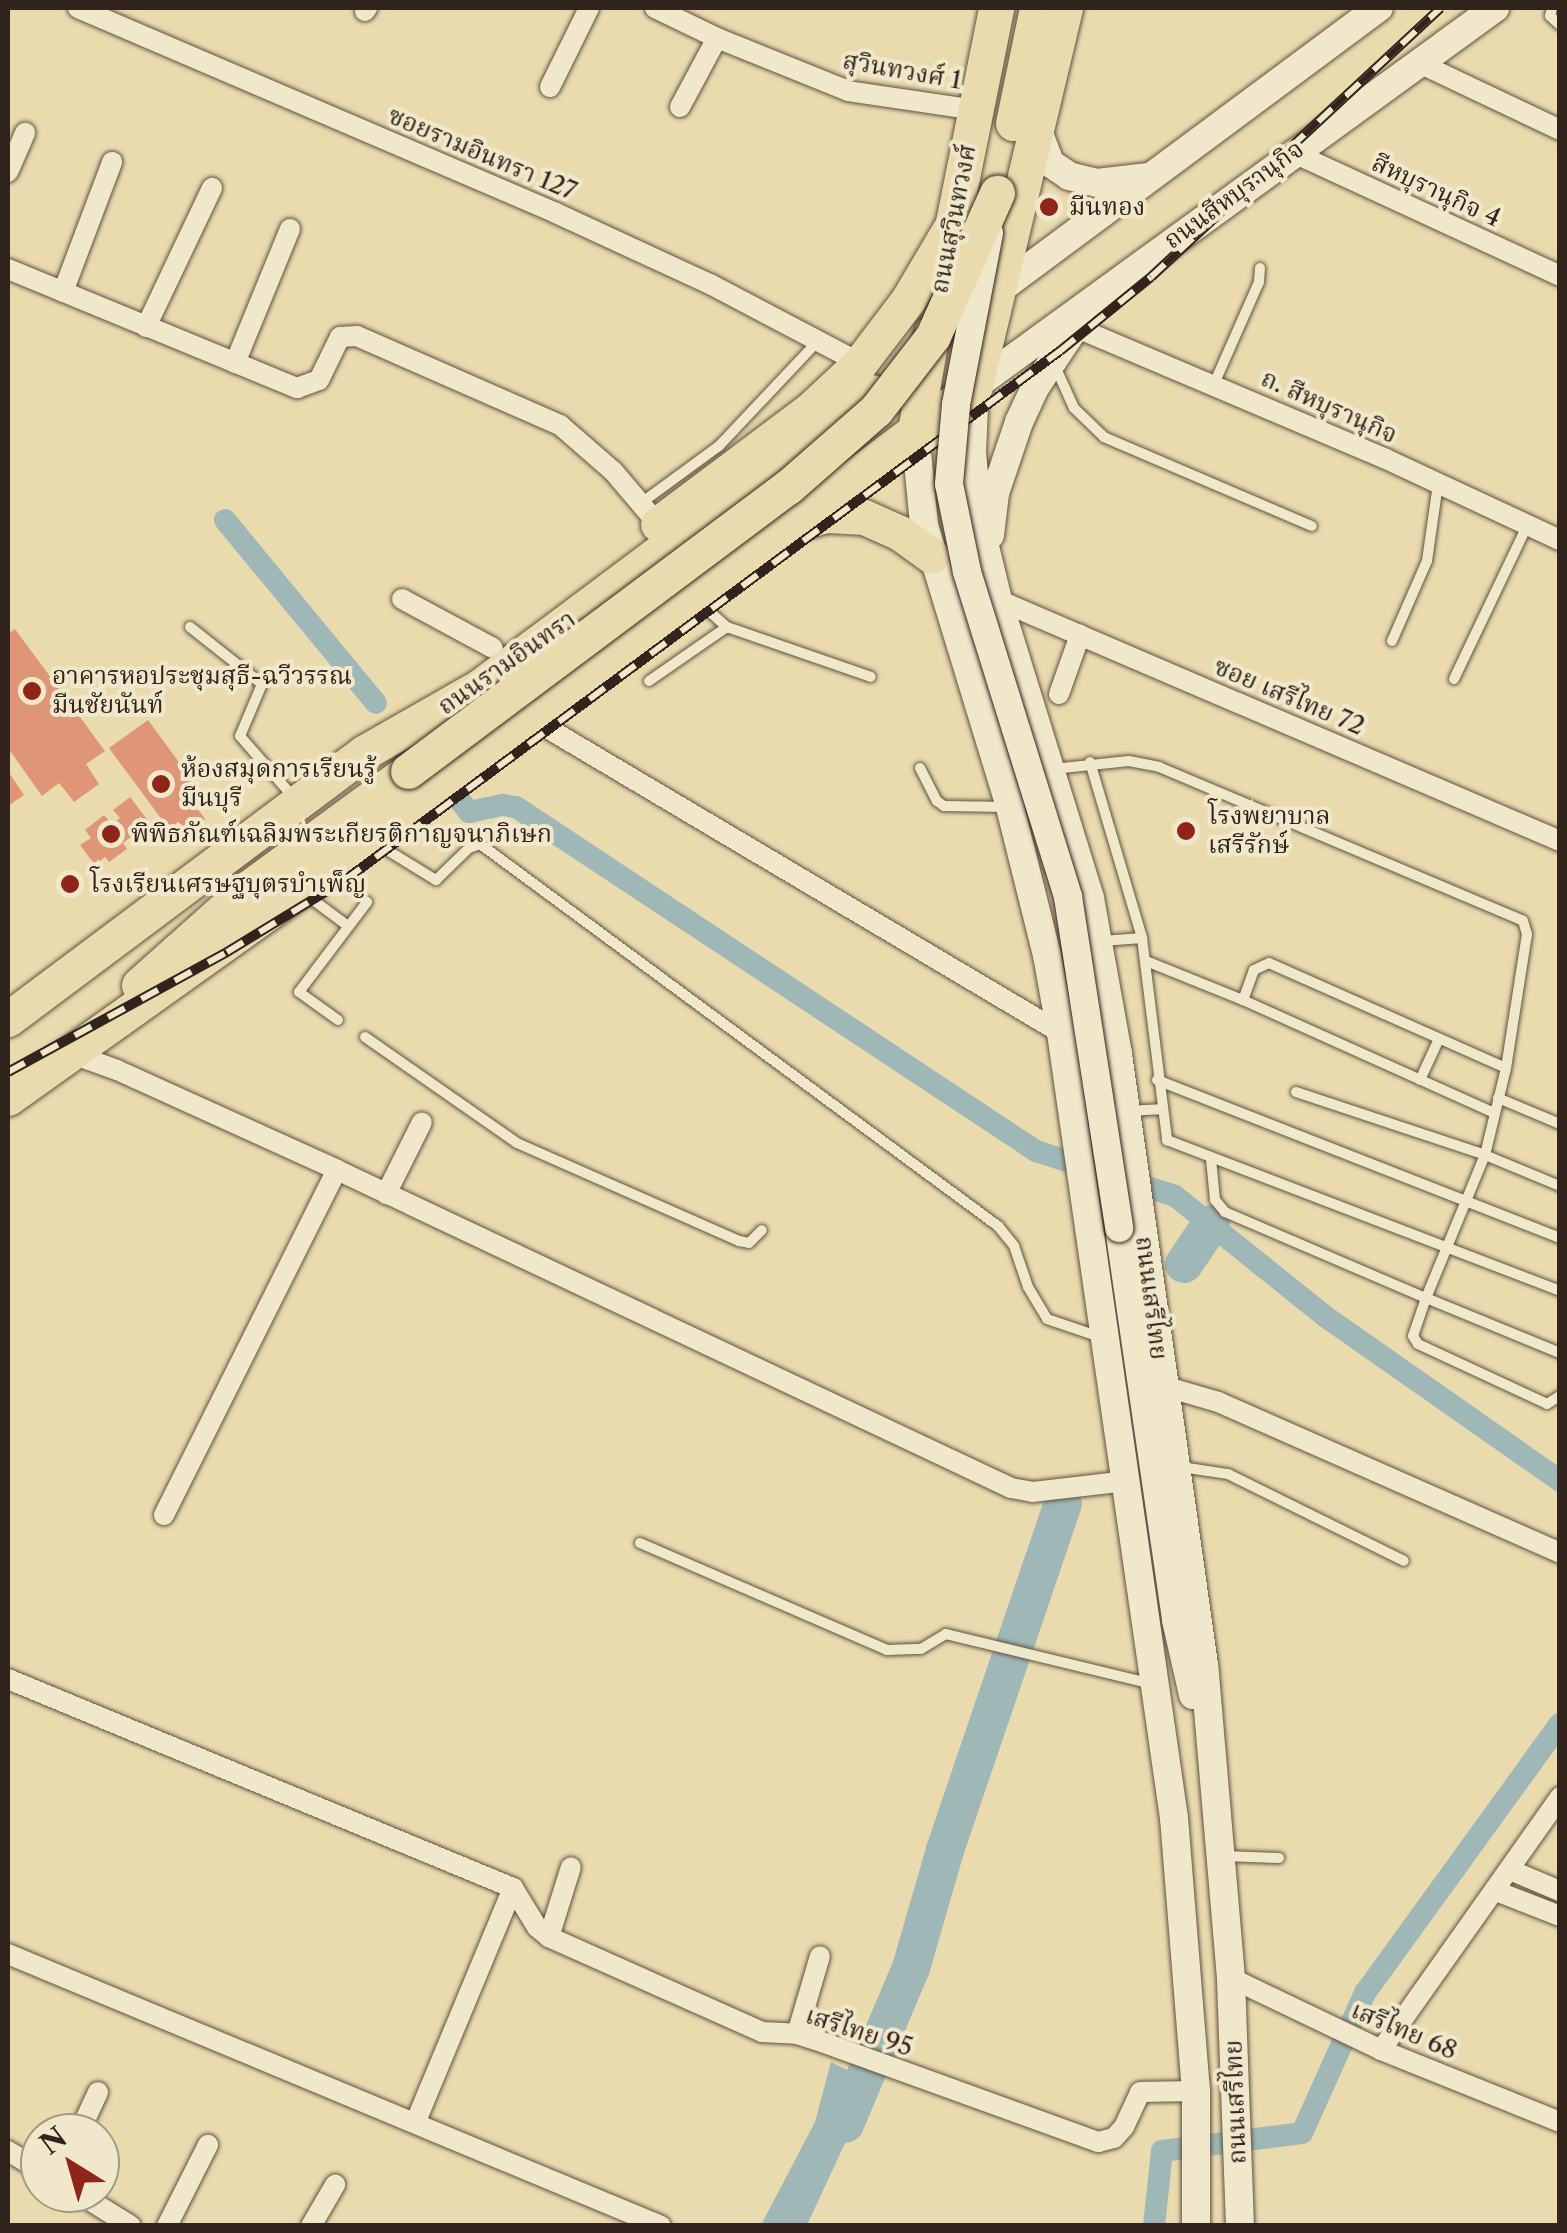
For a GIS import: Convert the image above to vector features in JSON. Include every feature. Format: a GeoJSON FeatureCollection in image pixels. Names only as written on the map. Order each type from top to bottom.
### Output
{"type":"FeatureCollection","features":[{"type":"Feature","properties":{"kind":"highway","name":"ถนนสุวินทวงศ์"},"geometry":{"type":"LineString","coordinates":[[915,431],[996,8]]}},
{"type":"Feature","properties":{"kind":"highway"},"geometry":{"type":"LineString","coordinates":[[1006,8],[1025,13],[1037,8]]}},
{"type":"Feature","properties":{"kind":"highway"},"geometry":{"type":"LineString","coordinates":[[68,1053],[235,900],[788,487],[876,410],[933,336],[997,192],[1037,8]]}},
{"type":"Feature","properties":{"kind":"highway"},"geometry":{"type":"LineString","coordinates":[[8,1098],[300,890],[976,386],[1065,8]]}},
{"type":"Feature","properties":{"kind":"highway"},"geometry":{"type":"LineString","coordinates":[[962,176],[966,200],[971,206],[987,208],[1003,199],[1025,169]]}},
{"type":"Feature","properties":{"kind":"highway"},"geometry":{"type":"LineString","coordinates":[[365,752],[649,514],[811,409],[860,363],[908,300],[952,224]]}},
{"type":"Feature","properties":{"kind":"highway","name":"ถนนรามอินทรา"},"geometry":{"type":"LineString","coordinates":[[8,1019],[365,752],[480,686],[814,439],[996,292]]}},
{"type":"Feature","properties":{"kind":"highway"},"geometry":{"type":"LineString","coordinates":[[795,523],[827,516],[864,518],[900,533],[932,556]]}},
{"type":"Feature","properties":{"kind":"highway"},"geometry":{"type":"LineString","coordinates":[[617,584],[653,628]]}},
{"type":"Feature","properties":{"kind":"main road"},"geometry":{"type":"LineString","coordinates":[[996,292],[1380,8]]}},
{"type":"Feature","properties":{"kind":"main road","name":"ถนนสีหบุรานุกิจ"},"geometry":{"type":"LineString","coordinates":[[976,386],[1292,152],[1495,8]]}},
{"type":"Feature","properties":{"kind":"main road"},"geometry":{"type":"LineString","coordinates":[[1036,126],[1050,163],[1069,176],[1097,183],[1151,177]]}},
{"type":"Feature","properties":{"kind":"main road"},"geometry":{"type":"LineString","coordinates":[[997,192],[956,406],[950,484],[967,572],[1072,914],[1176,1620],[1210,1749]]}},
{"type":"Feature","properties":{"kind":"main road"},"geometry":{"type":"LineString","coordinates":[[987,558],[1006,454],[1052,361],[1099,294]]}},
{"type":"Feature","properties":{"kind":"main road","name":"ถนนเสรีไทย"},"geometry":{"type":"LineString","coordinates":[[976,386],[974,485],[987,558],[1101,941],[1204,1665],[1231,1978],[1240,2226]]}},
{"type":"Feature","properties":{"kind":"main road","name":"ถนนเสรีไทย"},"geometry":{"type":"LineString","coordinates":[[915,431],[918,496],[932,556],[1010,806],[1061,1033],[1156,1685],[1183,1900],[1196,2096],[1196,2226]]}},
{"type":"Feature","properties":{"kind":"main road"},"geometry":{"type":"LineString","coordinates":[[1020,849],[1044,830],[1059,831],[1071,838]]}},
{"type":"Feature","properties":{"kind":"street","name":"ซอยรามอินทรา 127"},"geometry":{"type":"LineString","coordinates":[[78,8],[556,212],[710,284],[860,363]]}},
{"type":"Feature","properties":{"kind":"street"},"geometry":{"type":"LineString","coordinates":[[550,87],[589,8]]}},
{"type":"Feature","properties":{"kind":"street","name":"สุวินทวงศ์ 1"},"geometry":{"type":"LineString","coordinates":[[655,8],[717,38],[848,91],[976,110]]}},
{"type":"Feature","properties":{"kind":"street"},"geometry":{"type":"LineString","coordinates":[[680,107],[717,38]]}},
{"type":"Feature","properties":{"kind":"street"},"geometry":{"type":"LineString","coordinates":[[1418,62],[1560,130]]}},
{"type":"Feature","properties":{"kind":"street"},"geometry":{"type":"LineString","coordinates":[[8,172],[25,133]]}},
{"type":"Feature","properties":{"kind":"street","name":"สีหบุรานุกิจ 4"},"geometry":{"type":"LineString","coordinates":[[1292,152],[1560,276]]}},
{"type":"Feature","properties":{"kind":"street"},"geometry":{"type":"LineString","coordinates":[[62,292],[112,162]]}},
{"type":"Feature","properties":{"kind":"street"},"geometry":{"type":"LineString","coordinates":[[146,326],[212,188]]}},
{"type":"Feature","properties":{"kind":"street"},"geometry":{"type":"LineString","coordinates":[[235,363],[290,229]]}},
{"type":"Feature","properties":{"kind":"street"},"geometry":{"type":"LineString","coordinates":[[8,269],[296,388],[319,380],[340,337],[353,334],[560,426],[613,471],[649,514]]}},
{"type":"Feature","properties":{"kind":"street","name":"ถ. สีหบุรานุกิจ"},"geometry":{"type":"LineString","coordinates":[[1075,327],[1214,384],[1560,540]]}},
{"type":"Feature","properties":{"kind":"street"},"geometry":{"type":"LineString","coordinates":[[402,599],[493,648]]}},
{"type":"Feature","properties":{"kind":"street","name":"ซอย เสรีไทย 72"},"geometry":{"type":"LineString","coordinates":[[998,600],[1560,841]]}},
{"type":"Feature","properties":{"kind":"street"},"geometry":{"type":"LineString","coordinates":[[1059,694],[1080,635]]}},
{"type":"Feature","properties":{"kind":"street"},"geometry":{"type":"LineString","coordinates":[[532,718],[1061,1033]]}},
{"type":"Feature","properties":{"kind":"street"},"geometry":{"type":"LineString","coordinates":[[68,1053],[117,1070],[338,1170],[1012,1488],[1046,1491],[1127,1481]]}},
{"type":"Feature","properties":{"kind":"street"},"geometry":{"type":"LineString","coordinates":[[386,1194],[422,1122]]}},
{"type":"Feature","properties":{"kind":"street"},"geometry":{"type":"LineString","coordinates":[[164,1515],[338,1170]]}},
{"type":"Feature","properties":{"kind":"street"},"geometry":{"type":"LineString","coordinates":[[1162,1386],[1218,1402],[1560,1554]]}},
{"type":"Feature","properties":{"kind":"street"},"geometry":{"type":"LineString","coordinates":[[8,1680],[512,1888],[416,2121]]}},
{"type":"Feature","properties":{"kind":"street"},"geometry":{"type":"LineString","coordinates":[[1378,2049],[1560,1797]]}},
{"type":"Feature","properties":{"kind":"street"},"geometry":{"type":"LineString","coordinates":[[549,1937],[571,1867]]}},
{"type":"Feature","properties":{"kind":"street"},"geometry":{"type":"LineString","coordinates":[[1510,1870],[1560,1891]]}},
{"type":"Feature","properties":{"kind":"street","name":"เสรีไทย 95"},"geometry":{"type":"LineString","coordinates":[[512,1888],[537,1928],[549,1937],[762,2032],[797,2034],[822,2042],[1098,2142],[1114,2138],[1124,2127],[1140,2092],[1196,2096]]}},
{"type":"Feature","properties":{"kind":"street"},"geometry":{"type":"LineString","coordinates":[[1496,1890],[1560,1916]]}},
{"type":"Feature","properties":{"kind":"street"},"geometry":{"type":"LineString","coordinates":[[8,1954],[661,2226]]}},
{"type":"Feature","properties":{"kind":"street"},"geometry":{"type":"LineString","coordinates":[[797,2034],[820,1956]]}},
{"type":"Feature","properties":{"kind":"street","name":"เสรีไทย 68"},"geometry":{"type":"LineString","coordinates":[[1231,1978],[1378,2049],[1560,2122]]}},
{"type":"Feature","properties":{"kind":"street"},"geometry":{"type":"LineString","coordinates":[[89,2113],[98,2092]]}},
{"type":"Feature","properties":{"kind":"street"},"geometry":{"type":"LineString","coordinates":[[168,2226],[208,2145]]}},
{"type":"Feature","properties":{"kind":"street"},"geometry":{"type":"LineString","coordinates":[[311,2226],[334,2185]]}},
{"type":"Feature","properties":{"kind":"lane"},"geometry":{"type":"LineString","coordinates":[[1552,8],[1550,16],[1560,24]]}},
{"type":"Feature","properties":{"kind":"lane"},"geometry":{"type":"LineString","coordinates":[[1214,384],[1259,282],[1260,268]]}},
{"type":"Feature","properties":{"kind":"lane"},"geometry":{"type":"LineString","coordinates":[[649,514],[818,341]]}},
{"type":"Feature","properties":{"kind":"lane"},"geometry":{"type":"LineString","coordinates":[[1052,361],[1074,408],[1104,437],[1312,526]]}},
{"type":"Feature","properties":{"kind":"lane"},"geometry":{"type":"LineString","coordinates":[[1392,641],[1427,561],[1439,483]]}},
{"type":"Feature","properties":{"kind":"lane"},"geometry":{"type":"LineString","coordinates":[[1454,679],[1527,526]]}},
{"type":"Feature","properties":{"kind":"lane"},"geometry":{"type":"LineString","coordinates":[[695,598],[728,627],[872,677]]}},
{"type":"Feature","properties":{"kind":"lane"},"geometry":{"type":"LineString","coordinates":[[190,627],[262,684],[240,736],[298,802]]}},
{"type":"Feature","properties":{"kind":"lane"},"geometry":{"type":"LineString","coordinates":[[649,680],[728,627]]}},
{"type":"Feature","properties":{"kind":"lane"},"geometry":{"type":"LineString","coordinates":[[1052,769],[1090,762],[1130,761],[1159,767],[1523,921],[1528,934],[1506,1068],[1485,1155],[1413,1336],[1418,1344],[1548,1404],[1560,1396]]}},
{"type":"Feature","properties":{"kind":"lane"},"geometry":{"type":"LineString","coordinates":[[1090,762],[1142,938],[1156,1080],[1167,1140],[1560,1291]]}},
{"type":"Feature","properties":{"kind":"lane"},"geometry":{"type":"LineString","coordinates":[[920,768],[937,802],[944,806],[1010,806]]}},
{"type":"Feature","properties":{"kind":"lane"},"geometry":{"type":"LineString","coordinates":[[370,838],[436,880],[469,848],[480,844],[998,1226],[1014,1246],[1028,1287],[1048,1319],[1105,1339]]}},
{"type":"Feature","properties":{"kind":"lane"},"geometry":{"type":"LineString","coordinates":[[300,890],[348,926]]}},
{"type":"Feature","properties":{"kind":"lane"},"geometry":{"type":"LineString","coordinates":[[338,1020],[298,992],[368,902]]}},
{"type":"Feature","properties":{"kind":"lane"},"geometry":{"type":"LineString","coordinates":[[1101,941],[1142,938]]}},
{"type":"Feature","properties":{"kind":"lane"},"geometry":{"type":"LineString","coordinates":[[1146,961],[1243,1000],[1494,1113]]}},
{"type":"Feature","properties":{"kind":"lane"},"geometry":{"type":"LineString","coordinates":[[1243,1000],[1254,970],[1269,963],[1506,1068]]}},
{"type":"Feature","properties":{"kind":"lane"},"geometry":{"type":"LineString","coordinates":[[365,1036],[517,1143],[739,1241],[749,1243],[762,1230]]}},
{"type":"Feature","properties":{"kind":"lane"},"geometry":{"type":"LineString","coordinates":[[1420,1080],[1438,1041]]}},
{"type":"Feature","properties":{"kind":"lane"},"geometry":{"type":"LineString","coordinates":[[1156,1080],[1560,1238]]}},
{"type":"Feature","properties":{"kind":"lane"},"geometry":{"type":"LineString","coordinates":[[1296,1092],[1485,1155],[1560,1186]]}},
{"type":"Feature","properties":{"kind":"lane"},"geometry":{"type":"LineString","coordinates":[[1498,1098],[1560,1124]]}},
{"type":"Feature","properties":{"kind":"lane"},"geometry":{"type":"LineString","coordinates":[[1125,1110],[1160,1109]]}},
{"type":"Feature","properties":{"kind":"lane"},"geometry":{"type":"LineString","coordinates":[[1211,1159],[1215,1200],[1225,1212],[1560,1352]]}},
{"type":"Feature","properties":{"kind":"lane"},"geometry":{"type":"LineString","coordinates":[[1175,1467],[1228,1474],[1404,1561]]}},
{"type":"Feature","properties":{"kind":"lane"},"geometry":{"type":"LineString","coordinates":[[640,1543],[887,1650],[921,1650],[946,1634],[1156,1685]]}},
{"type":"Feature","properties":{"kind":"lane"},"geometry":{"type":"LineString","coordinates":[[1221,1856],[1279,1858]]}},
{"type":"Feature","properties":{"kind":"water"},"geometry":{"type":"Polygon","coordinates":[[[831,2062],[873,2083],[807,2225],[761,2225],[815,2122],[831,2062]]]}},
{"type":"Feature","properties":{"kind":"building","name":"อาคารหอประชุมสุธี-ฉวีวรรณ มีนชัยนันท์"},"geometry":{"type":"Polygon","coordinates":[[[15,629],[105,751],[86,764],[99,784],[74,802],[59,783],[42,796],[8,748],[8,634],[15,629]]]}},
{"type":"Feature","properties":{"kind":"building","name":"ห้องสมุดการเรียนรู้ มีนบุรี"},"geometry":{"type":"Polygon","coordinates":[[[148,720],[192,780],[182,787],[205,819],[177,840],[109,748],[148,720]]]}},
{"type":"Feature","properties":{"kind":"building"},"geometry":{"type":"Polygon","coordinates":[[[8,771],[24,795],[8,806],[8,771]]]}},
{"type":"Feature","properties":{"kind":"building","name":"พิพิธภัณฑ์เฉลิมพระเกียรติกาญจนาภิเษก"},"geometry":{"type":"Polygon","coordinates":[[[130,797],[150,823],[123,843],[127,849],[109,862],[105,857],[95,865],[80,845],[91,838],[85,830],[104,815],[112,824],[120,818],[113,810],[130,797]]]}},
{"type":"Feature","properties":{"kind":"waterway"},"geometry":{"type":"LineString","coordinates":[[225,520],[376,703]]}},
{"type":"Feature","properties":{"kind":"waterway"},"geometry":{"type":"LineString","coordinates":[[461,802],[469,812],[503,805],[516,807],[1036,1151],[1095,1170]]}},
{"type":"Feature","properties":{"kind":"waterway"},"geometry":{"type":"LineString","coordinates":[[1125,1180],[1175,1196],[1326,1317],[1560,1481]]}},
{"type":"Feature","properties":{"kind":"waterway"},"geometry":{"type":"LineString","coordinates":[[1184,1264],[1211,1224]]}},
{"type":"Feature","properties":{"kind":"waterway"},"geometry":{"type":"LineString","coordinates":[[845,2124],[911,1968],[945,1850],[1063,1504]]}},
{"type":"Feature","properties":{"kind":"waterway"},"geometry":{"type":"LineString","coordinates":[[1154,2226],[1162,2151],[1302,2133],[1365,1993],[1560,1724]]}},
{"type":"Feature","properties":{"kind":"railway"},"geometry":{"type":"LineString","coordinates":[[8,1072],[227,952],[345,880],[1060,351],[1151,277],[1440,8]]}},
{"type":"Feature","properties":{"kind":"place","name":"มีนทอง"},"geometry":{"type":"Point","coordinates":[1049,207]}},
{"type":"Feature","properties":{"kind":"place","name":"อาคารหอประชุมสุธี-ฉวีวรรณ มีนชัยนันท์"},"geometry":{"type":"Point","coordinates":[32,691]}},
{"type":"Feature","properties":{"kind":"place","name":"ห้องสมุดการเรียนรู้ มีนบุรี"},"geometry":{"type":"Point","coordinates":[161,784]}},
{"type":"Feature","properties":{"kind":"place","name":"โรงพยาบาล เสรีรักษ์"},"geometry":{"type":"Point","coordinates":[1186,831]}},
{"type":"Feature","properties":{"kind":"place","name":"พิพิธภัณฑ์เฉลิมพระเกียรติกาญจนาภิเษก"},"geometry":{"type":"Point","coordinates":[111,834]}},
{"type":"Feature","properties":{"kind":"place","name":"โรงเรียนเศรษฐบุตรบำเพ็ญ"},"geometry":{"type":"Point","coordinates":[70,884]}}]}
